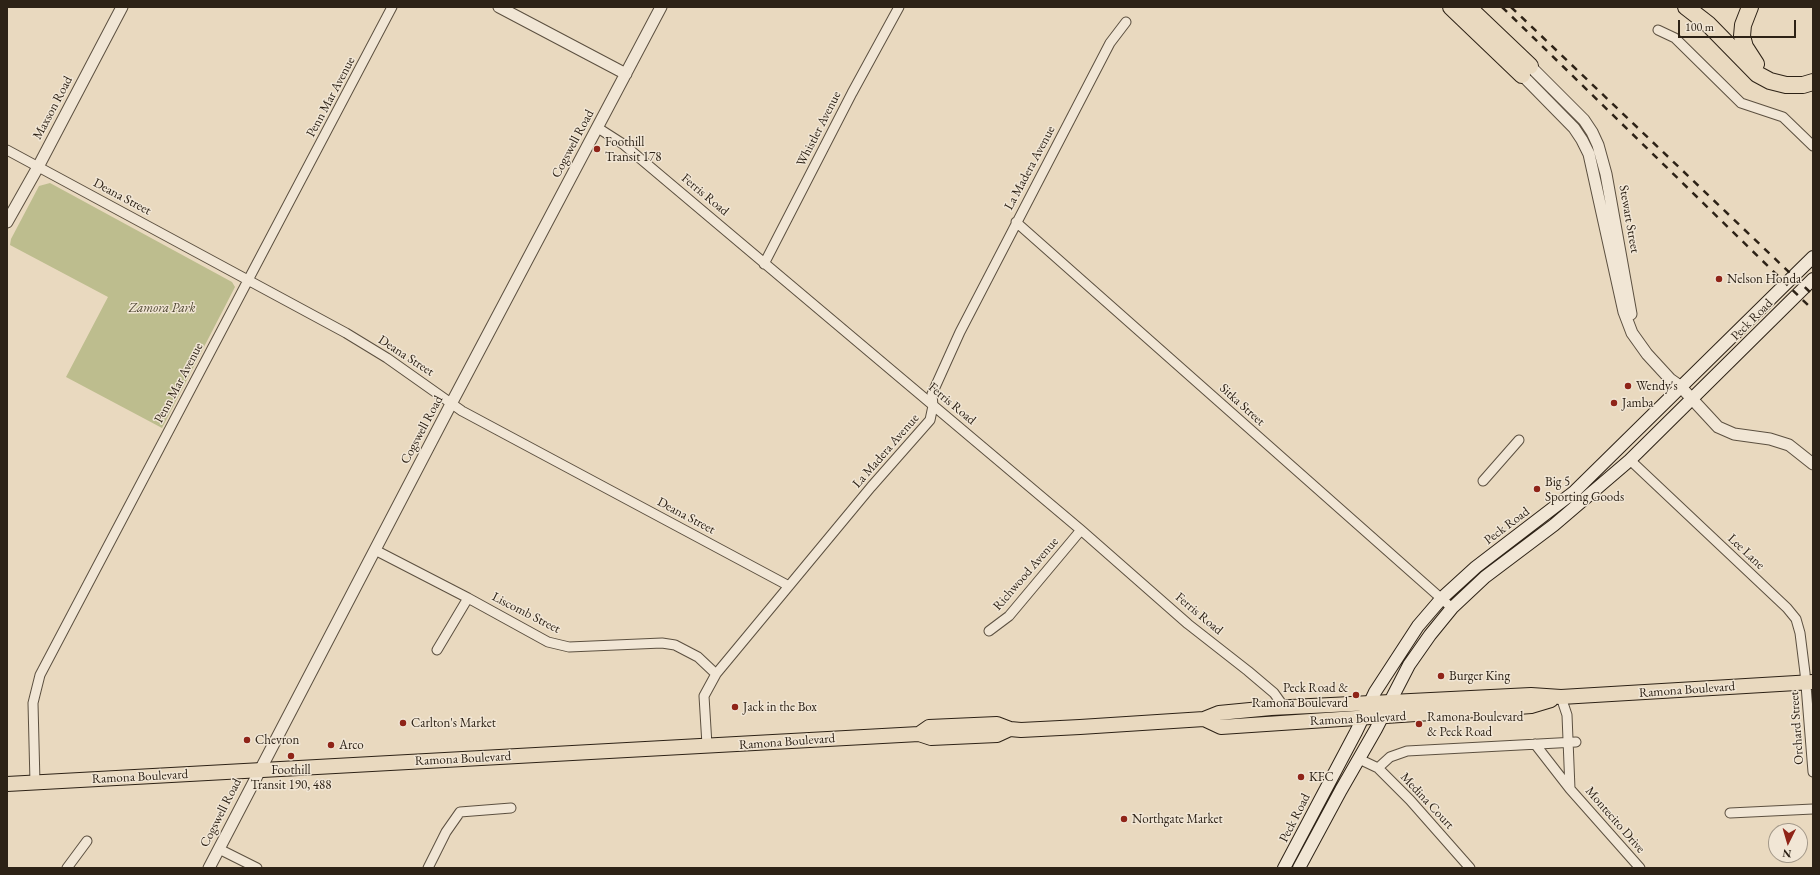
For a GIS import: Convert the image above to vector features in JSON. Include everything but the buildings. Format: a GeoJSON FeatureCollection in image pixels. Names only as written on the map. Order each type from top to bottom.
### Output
{"type":"FeatureCollection","features":[{"type":"Feature","properties":{"kind":"highway"},"geometry":{"type":"LineString","coordinates":[[1451,7],[1526,71]]}},
{"type":"Feature","properties":{"kind":"highway"},"geometry":{"type":"LineString","coordinates":[[1468,7],[1526,71]]}},
{"type":"Feature","properties":{"kind":"highway"},"geometry":{"type":"LineString","coordinates":[[1686,7],[1708,24],[1757,74],[1770,81],[1786,86],[1803,85],[1813,82]]}},
{"type":"Feature","properties":{"kind":"highway"},"geometry":{"type":"LineString","coordinates":[[1750,7],[1743,25],[1742,36],[1745,47],[1754,62],[1773,75],[1784,78],[1794,78],[1813,73]]}},
{"type":"Feature","properties":{"kind":"main road","name":"Peck Road"},"geometry":{"type":"LineString","coordinates":[[1284,868],[1363,718],[1369,703],[1396,658],[1418,626],[1442,598],[1476,567],[1574,492],[1622,447],[1680,386],[1813,257]]}},
{"type":"Feature","properties":{"kind":"main road","name":"Peck Road"},"geometry":{"type":"LineString","coordinates":[[1299,868],[1409,665],[1430,635],[1452,608],[1485,577],[1559,521],[1630,460],[1813,279]]}},
{"type":"Feature","properties":{"kind":"main road","name":"Ramona Boulevard"},"geometry":{"type":"LineString","coordinates":[[7,784],[258,772],[919,734],[931,738],[997,735],[1010,729],[1204,719],[1219,713],[1284,707],[1531,695],[1561,697],[1810,683]]}},
{"type":"Feature","properties":{"kind":"main road","name":"Ramona Boulevard"},"geometry":{"type":"LineString","coordinates":[[1204,719],[1221,727],[1531,706],[1561,697]]}},
{"type":"Feature","properties":{"kind":"main road"},"geometry":{"type":"LineString","coordinates":[[1307,824],[1319,831]]}},
{"type":"Feature","properties":{"kind":"street","name":"Maxson Road"},"geometry":{"type":"LineString","coordinates":[[7,222],[38,167],[122,7]]}},
{"type":"Feature","properties":{"kind":"street","name":"Penn Mar Avenue"},"geometry":{"type":"LineString","coordinates":[[35,783],[33,703],[40,675],[247,279],[347,95],[392,7]]}},
{"type":"Feature","properties":{"kind":"street"},"geometry":{"type":"LineString","coordinates":[[499,7],[626,74]]}},
{"type":"Feature","properties":{"kind":"street","name":"Cogswell Road"},"geometry":{"type":"LineString","coordinates":[[209,868],[451,404],[662,7]]}},
{"type":"Feature","properties":{"kind":"street","name":"Whistler Avenue"},"geometry":{"type":"LineString","coordinates":[[764,264],[852,93],[899,7]]}},
{"type":"Feature","properties":{"kind":"street","name":"La Madera Avenue"},"geometry":{"type":"LineString","coordinates":[[707,745],[704,696],[716,674],[788,586],[930,420],[933,406],[932,394],[960,332],[1110,43],[1126,22]]}},
{"type":"Feature","properties":{"kind":"street"},"geometry":{"type":"LineString","coordinates":[[1658,30],[1675,38],[1742,103],[1783,117],[1813,146]]}},
{"type":"Feature","properties":{"kind":"street","name":"Stewart Street"},"geometry":{"type":"LineString","coordinates":[[1526,71],[1567,102],[1592,132],[1606,174],[1632,318],[1649,349],[1676,376],[1680,386],[1718,427],[1734,434],[1770,439],[1789,445],[1813,464]]}},
{"type":"Feature","properties":{"kind":"street","name":"Ferris Road"},"geometry":{"type":"LineString","coordinates":[[598,128],[623,144],[1081,530],[1188,624],[1274,693],[1284,707]]}},
{"type":"Feature","properties":{"kind":"street","name":"Deana Street"},"geometry":{"type":"LineString","coordinates":[[7,150],[363,343],[436,391],[462,411],[788,586]]}},
{"type":"Feature","properties":{"kind":"street","name":"Sitka Street"},"geometry":{"type":"LineString","coordinates":[[1016,222],[1452,608]]}},
{"type":"Feature","properties":{"kind":"street"},"geometry":{"type":"LineString","coordinates":[[1483,481],[1519,440]]}},
{"type":"Feature","properties":{"kind":"street","name":"Lee Lane"},"geometry":{"type":"LineString","coordinates":[[1630,460],[1787,608],[1796,619],[1810,683]]}},
{"type":"Feature","properties":{"kind":"street","name":"Richwood Avenue"},"geometry":{"type":"LineString","coordinates":[[989,631],[1009,616],[1081,530]]}},
{"type":"Feature","properties":{"kind":"street","name":"Liscomb Street"},"geometry":{"type":"LineString","coordinates":[[375,550],[468,598],[548,642],[569,647],[662,643],[675,645],[698,657],[716,674]]}},
{"type":"Feature","properties":{"kind":"street"},"geometry":{"type":"LineString","coordinates":[[437,650],[468,598]]}},
{"type":"Feature","properties":{"kind":"street","name":"Orchard Street"},"geometry":{"type":"LineString","coordinates":[[1810,683],[1813,772]]}},
{"type":"Feature","properties":{"kind":"street","name":"Montecito Drive"},"geometry":{"type":"LineString","coordinates":[[1561,697],[1567,715],[1572,742],[1570,789]]}},
{"type":"Feature","properties":{"kind":"street"},"geometry":{"type":"LineString","coordinates":[[1378,768],[1390,757],[1407,751],[1572,742]]}},
{"type":"Feature","properties":{"kind":"street","name":"Montecito Drive"},"geometry":{"type":"LineString","coordinates":[[1535,744],[1570,789],[1640,868]]}},
{"type":"Feature","properties":{"kind":"street","name":"Medina Court"},"geometry":{"type":"LineString","coordinates":[[1359,758],[1378,768],[1410,800],[1470,868]]}},
{"type":"Feature","properties":{"kind":"street"},"geometry":{"type":"LineString","coordinates":[[428,868],[446,832],[460,812],[511,808]]}},
{"type":"Feature","properties":{"kind":"street"},"geometry":{"type":"LineString","coordinates":[[1730,813],[1813,809]]}},
{"type":"Feature","properties":{"kind":"street"},"geometry":{"type":"LineString","coordinates":[[67,868],[87,841]]}},
{"type":"Feature","properties":{"kind":"street"},"geometry":{"type":"LineString","coordinates":[[219,849],[257,868]]}},
{"type":"Feature","properties":{"kind":"green space","name":"Zamora Park"},"geometry":{"type":"Polygon","coordinates":[[[50,183],[232,282],[235,287],[162,428],[66,377],[108,297],[10,245],[11,239],[39,186],[50,183]]]}},
{"type":"Feature","properties":{"kind":"railway"},"geometry":{"type":"LineString","coordinates":[[1502,7],[1813,310]]}},
{"type":"Feature","properties":{"kind":"railway"},"geometry":{"type":"LineString","coordinates":[[1511,7],[1813,295]]}},
{"type":"Feature","properties":{"kind":"place","name":"Foothill Transit 178"},"geometry":{"type":"Point","coordinates":[597,149]}},
{"type":"Feature","properties":{"kind":"place","name":"Nelson Honda"},"geometry":{"type":"Point","coordinates":[1719,279]}},
{"type":"Feature","properties":{"kind":"place","name":"Wendy's"},"geometry":{"type":"Point","coordinates":[1628,386]}},
{"type":"Feature","properties":{"kind":"place","name":"Jamba"},"geometry":{"type":"Point","coordinates":[1614,403]}},
{"type":"Feature","properties":{"kind":"place","name":"Big 5 Sporting Goods"},"geometry":{"type":"Point","coordinates":[1537,489]}},
{"type":"Feature","properties":{"kind":"place","name":"Burger King"},"geometry":{"type":"Point","coordinates":[1441,676]}},
{"type":"Feature","properties":{"kind":"place","name":"Peck Road & Ramona Boulevard"},"geometry":{"type":"Point","coordinates":[1356,695]}},
{"type":"Feature","properties":{"kind":"place","name":"Jack in the Box"},"geometry":{"type":"Point","coordinates":[735,707]}},
{"type":"Feature","properties":{"kind":"place","name":"Carlton's Market"},"geometry":{"type":"Point","coordinates":[403,723]}},
{"type":"Feature","properties":{"kind":"place","name":"Ramona Boulevard & Peck Road"},"geometry":{"type":"Point","coordinates":[1419,724]}},
{"type":"Feature","properties":{"kind":"place","name":"Chevron"},"geometry":{"type":"Point","coordinates":[247,740]}},
{"type":"Feature","properties":{"kind":"place","name":"Arco"},"geometry":{"type":"Point","coordinates":[331,745]}},
{"type":"Feature","properties":{"kind":"place","name":"Foothill Transit 190, 488"},"geometry":{"type":"Point","coordinates":[291,756]}},
{"type":"Feature","properties":{"kind":"place","name":"KFC"},"geometry":{"type":"Point","coordinates":[1301,777]}},
{"type":"Feature","properties":{"kind":"place","name":"Northgate Market"},"geometry":{"type":"Point","coordinates":[1124,819]}}]}
